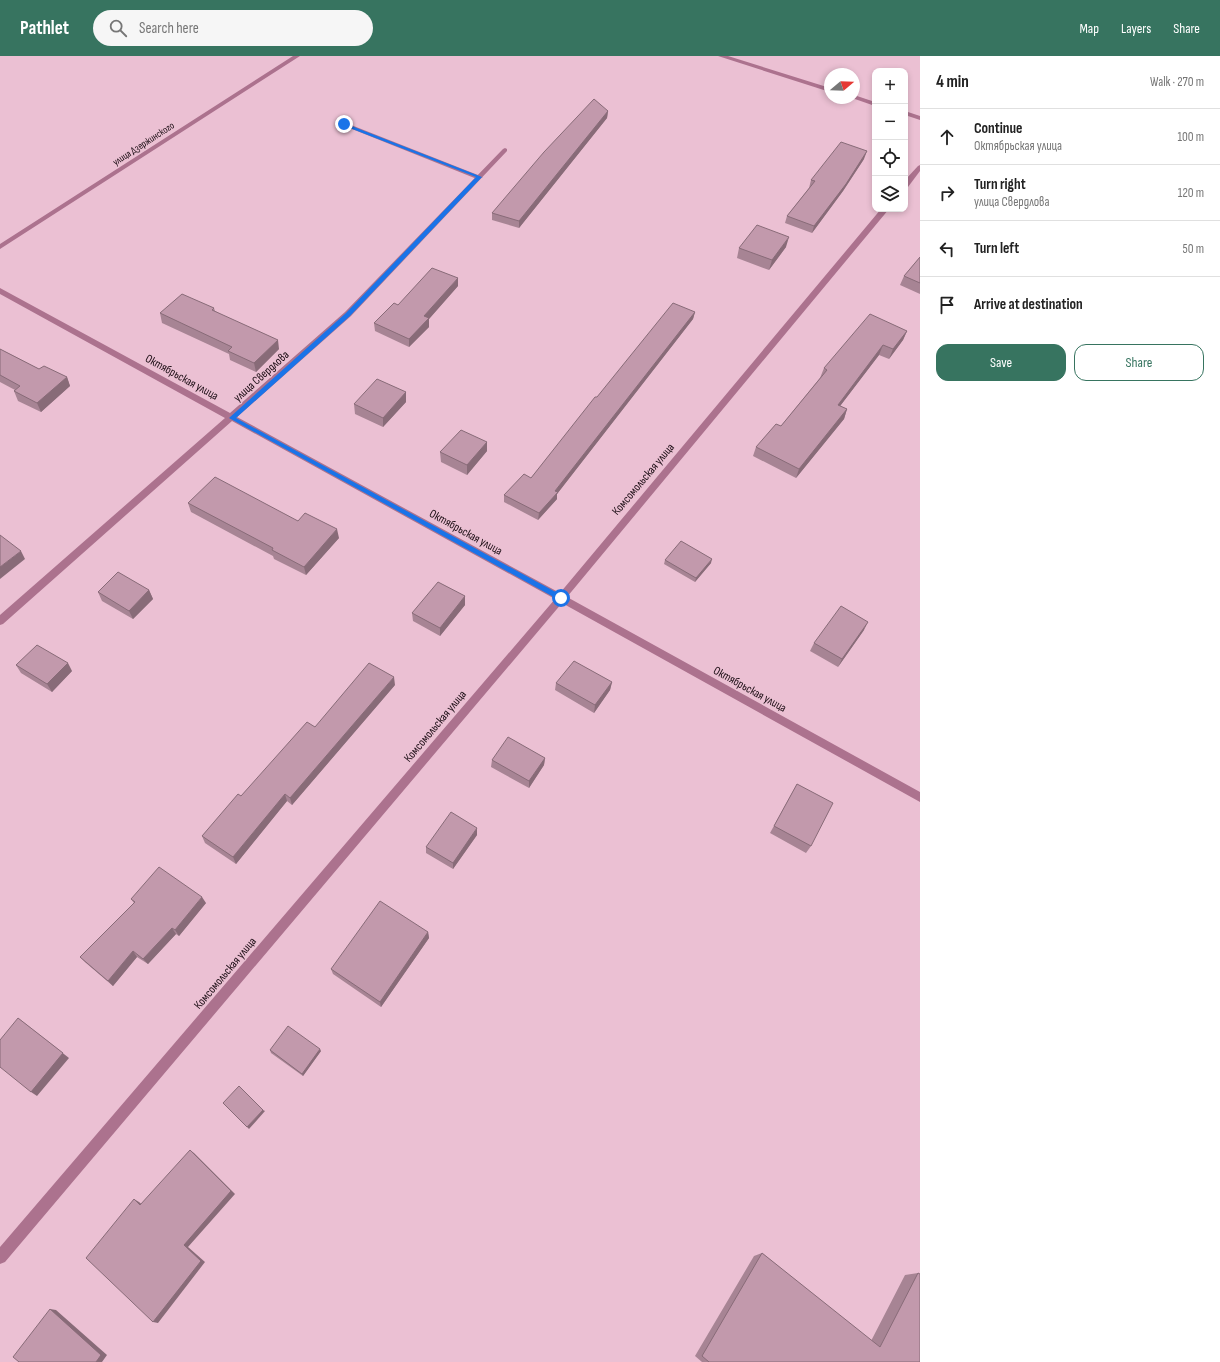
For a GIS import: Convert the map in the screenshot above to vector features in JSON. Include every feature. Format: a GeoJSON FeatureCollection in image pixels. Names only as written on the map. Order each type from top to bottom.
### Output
{"type":"FeatureCollection","features":[{"type":"Feature","properties":{"kind":"street","name":"улица Дзержинского"},"geometry":{"type":"LineString","coordinates":[[0,247],[297,56]]}},
{"type":"Feature","properties":{"kind":"street"},"geometry":{"type":"LineString","coordinates":[[721,56],[824,88]]}},
{"type":"Feature","properties":{"kind":"street"},"geometry":{"type":"LineString","coordinates":[[860,100],[872,103]]}},
{"type":"Feature","properties":{"kind":"street"},"geometry":{"type":"LineString","coordinates":[[908,114],[920,118]]}},
{"type":"Feature","properties":{"kind":"street"},"geometry":{"type":"LineString","coordinates":[[344,124],[479,177]]}},
{"type":"Feature","properties":{"kind":"street","name":"улица Свердлова"},"geometry":{"type":"LineString","coordinates":[[0,621],[232,418],[348,314],[505,150]]}},
{"type":"Feature","properties":{"kind":"street"},"geometry":{"type":"LineString","coordinates":[[908,181],[920,167]]}},
{"type":"Feature","properties":{"kind":"street","name":"Комсомольская улица"},"geometry":{"type":"LineString","coordinates":[[0,1257],[561,598],[883,212]]}},
{"type":"Feature","properties":{"kind":"street","name":"Октябрьская улица"},"geometry":{"type":"LineString","coordinates":[[0,291],[561,598],[920,797]]}},
{"type":"Feature","properties":{"kind":"building"},"geometry":{"type":"Polygon","coordinates":[[[594,99],[608,111],[519,221],[492,213],[544,152],[594,99]]]}},
{"type":"Feature","properties":{"kind":"building"},"geometry":{"type":"Polygon","coordinates":[[[841,142],[867,151],[846,184],[814,226],[787,216],[815,181],[811,180],[841,142]]]}},
{"type":"Feature","properties":{"kind":"building"},"geometry":{"type":"Polygon","coordinates":[[[757,225],[789,237],[772,260],[739,248],[757,225]]]}},
{"type":"Feature","properties":{"kind":"building"},"geometry":{"type":"Polygon","coordinates":[[[920,257],[920,283],[904,276],[920,257]]]}},
{"type":"Feature","properties":{"kind":"building"},"geometry":{"type":"Polygon","coordinates":[[[432,268],[458,278],[424,316],[429,318],[409,339],[374,323],[394,303],[398,305],[432,268]]]}},
{"type":"Feature","properties":{"kind":"building"},"geometry":{"type":"Polygon","coordinates":[[[182,294],[214,308],[212,310],[278,340],[254,363],[228,351],[232,347],[160,313],[182,294]]]}},
{"type":"Feature","properties":{"kind":"building"},"geometry":{"type":"Polygon","coordinates":[[[673,303],[695,312],[555,491],[558,492],[539,513],[504,495],[524,474],[531,478],[595,397],[597,397],[673,303]]]}},
{"type":"Feature","properties":{"kind":"building"},"geometry":{"type":"Polygon","coordinates":[[[870,314],[907,331],[893,349],[883,345],[838,405],[847,409],[799,469],[756,447],[776,424],[781,426],[827,370],[824,368],[870,314]]]}},
{"type":"Feature","properties":{"kind":"building"},"geometry":{"type":"Polygon","coordinates":[[[0,349],[39,369],[44,366],[67,377],[37,403],[14,391],[20,386],[0,375],[0,349]]]}},
{"type":"Feature","properties":{"kind":"building"},"geometry":{"type":"Polygon","coordinates":[[[377,379],[406,392],[383,418],[354,404],[377,379]]]}},
{"type":"Feature","properties":{"kind":"building"},"geometry":{"type":"Polygon","coordinates":[[[461,430],[487,442],[467,465],[440,452],[461,430]]]}},
{"type":"Feature","properties":{"kind":"building"},"geometry":{"type":"Polygon","coordinates":[[[215,477],[298,521],[305,513],[337,529],[304,567],[272,550],[273,548],[188,503],[215,477]]]}},
{"type":"Feature","properties":{"kind":"building"},"geometry":{"type":"Polygon","coordinates":[[[0,535],[21,551],[0,567],[0,535]]]}},
{"type":"Feature","properties":{"kind":"building"},"geometry":{"type":"Polygon","coordinates":[[[681,541],[712,559],[696,578],[665,560],[681,541]]]}},
{"type":"Feature","properties":{"kind":"building"},"geometry":{"type":"Polygon","coordinates":[[[118,572],[149,590],[129,611],[98,592],[118,572]]]}},
{"type":"Feature","properties":{"kind":"building"},"geometry":{"type":"Polygon","coordinates":[[[438,582],[465,596],[440,628],[412,613],[438,582]]]}},
{"type":"Feature","properties":{"kind":"building"},"geometry":{"type":"Polygon","coordinates":[[[841,606],[868,622],[842,659],[814,643],[841,606]]]}},
{"type":"Feature","properties":{"kind":"building"},"geometry":{"type":"Polygon","coordinates":[[[37,645],[68,663],[47,684],[16,665],[37,645]]]}},
{"type":"Feature","properties":{"kind":"building"},"geometry":{"type":"Polygon","coordinates":[[[574,661],[612,682],[595,705],[556,683],[574,661]]]}},
{"type":"Feature","properties":{"kind":"building"},"geometry":{"type":"Polygon","coordinates":[[[369,663],[394,677],[290,798],[285,794],[233,857],[202,836],[238,794],[241,796],[307,722],[315,727],[369,663]]]}},
{"type":"Feature","properties":{"kind":"building"},"geometry":{"type":"Polygon","coordinates":[[[508,737],[545,758],[529,781],[492,760],[508,737]]]}},
{"type":"Feature","properties":{"kind":"building"},"geometry":{"type":"Polygon","coordinates":[[[797,784],[833,803],[811,846],[774,826],[797,784]]]}},
{"type":"Feature","properties":{"kind":"building"},"geometry":{"type":"Polygon","coordinates":[[[451,812],[477,828],[453,863],[426,847],[451,812]]]}},
{"type":"Feature","properties":{"kind":"building"},"geometry":{"type":"Polygon","coordinates":[[[159,867],[202,897],[175,930],[172,928],[143,959],[133,951],[108,981],[80,957],[135,902],[131,899],[159,867]]]}},
{"type":"Feature","properties":{"kind":"building"},"geometry":{"type":"Polygon","coordinates":[[[380,901],[428,932],[380,1002],[331,969],[380,901]]]}},
{"type":"Feature","properties":{"kind":"building"},"geometry":{"type":"Polygon","coordinates":[[[18,1018],[63,1053],[31,1092],[0,1067],[0,1040],[18,1018]]]}},
{"type":"Feature","properties":{"kind":"building"},"geometry":{"type":"Polygon","coordinates":[[[288,1026],[320,1049],[302,1074],[270,1050],[288,1026]]]}},
{"type":"Feature","properties":{"kind":"building"},"geometry":{"type":"Polygon","coordinates":[[[239,1086],[263,1110],[247,1127],[223,1103],[239,1086]]]}},
{"type":"Feature","properties":{"kind":"building"},"geometry":{"type":"Polygon","coordinates":[[[190,1150],[231,1191],[184,1245],[201,1261],[153,1322],[86,1258],[134,1199],[140,1205],[190,1150]]]}},
{"type":"Feature","properties":{"kind":"building"},"geometry":{"type":"Polygon","coordinates":[[[762,1253],[880,1347],[918,1273],[920,1274],[920,1362],[709,1362],[702,1356],[762,1253]]]}},
{"type":"Feature","properties":{"kind":"building"},"geometry":{"type":"Polygon","coordinates":[[[50,1309],[101,1355],[96,1362],[19,1362],[13,1357],[50,1309]]]}},
{"type":"Feature","properties":{"kind":"route"},"geometry":{"type":"LineString","coordinates":[[344,124],[479,177],[348,314],[232,418],[561,598]]}}]}
